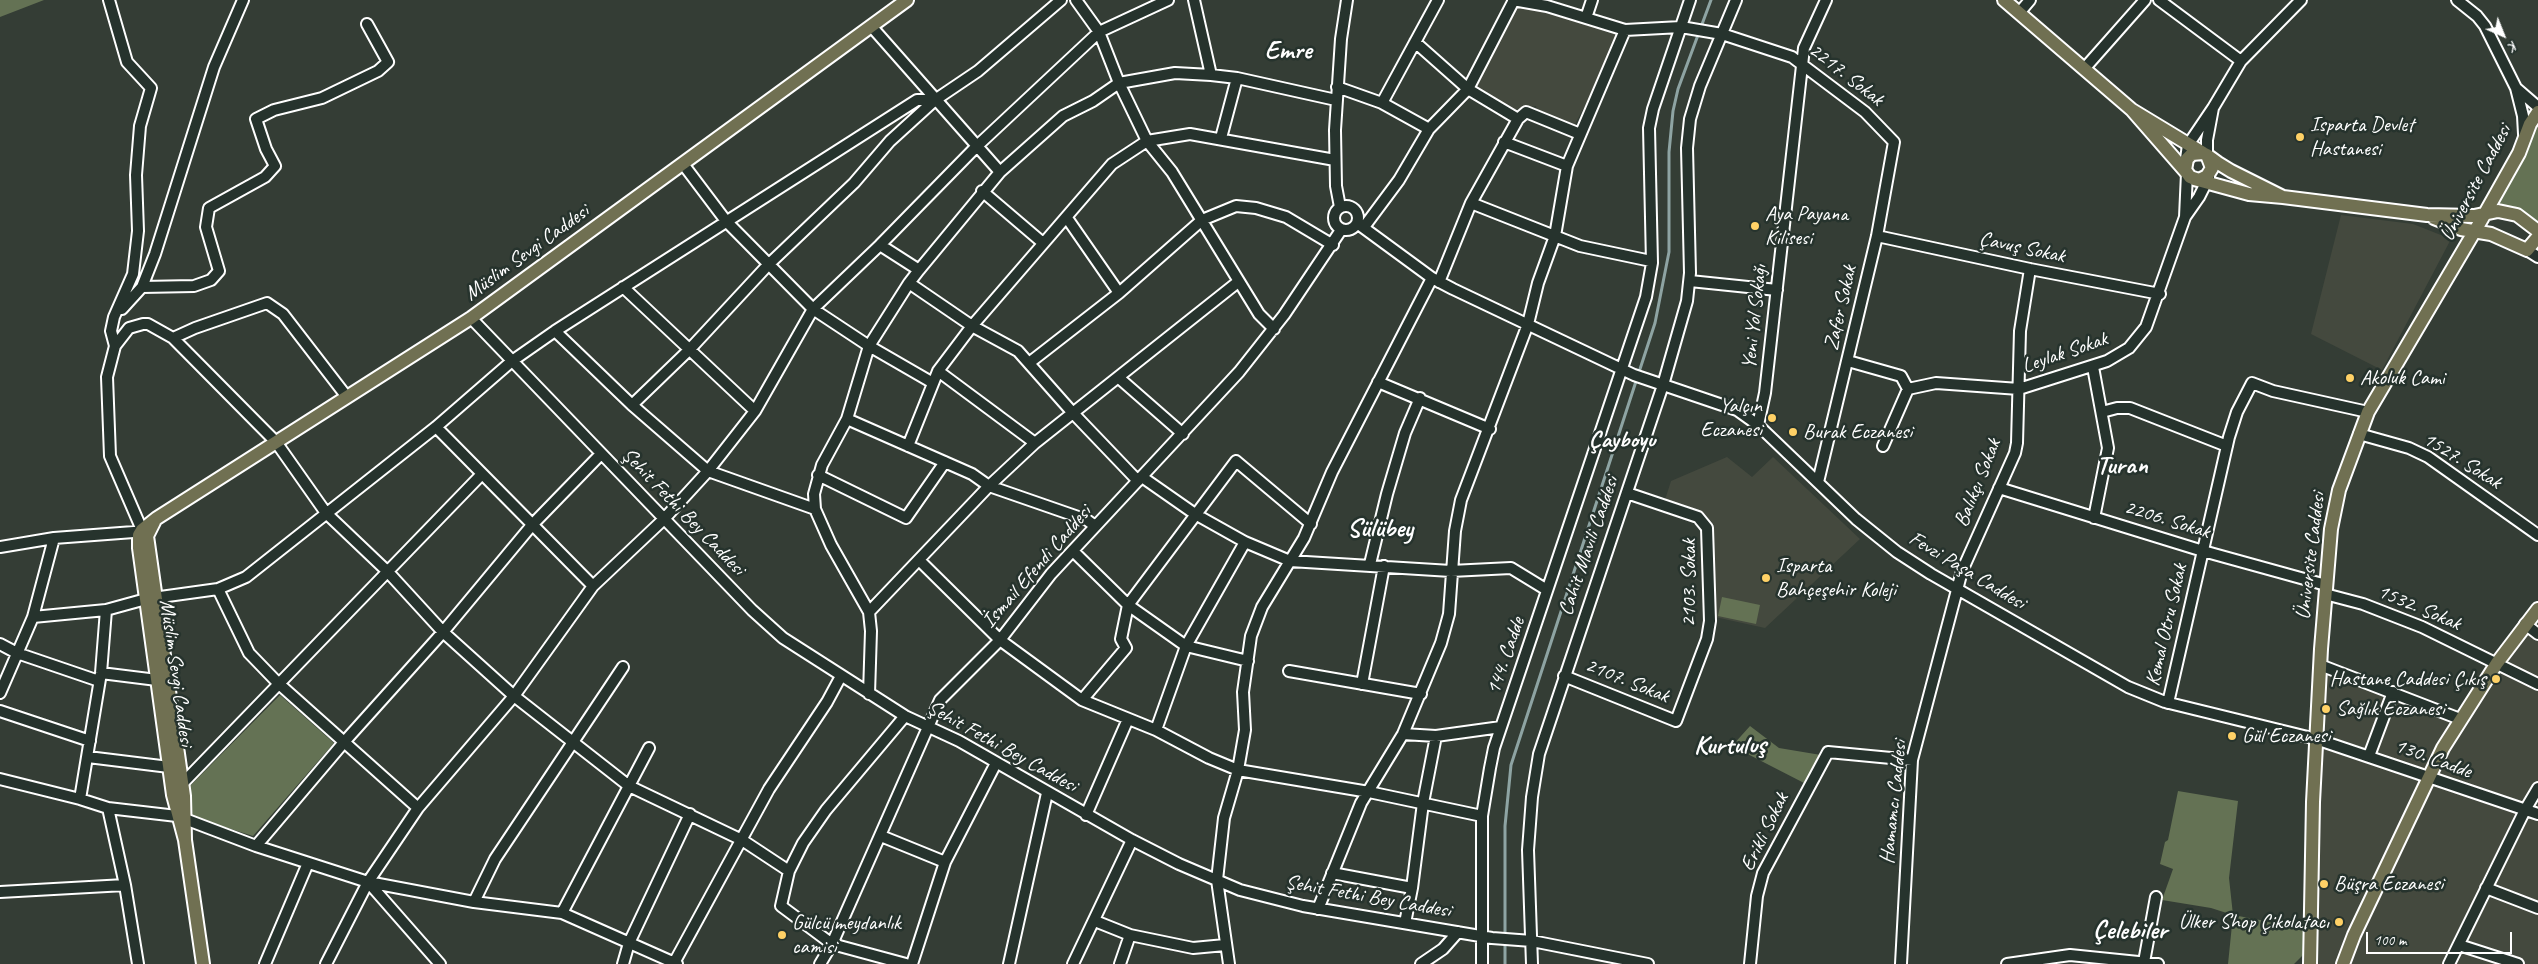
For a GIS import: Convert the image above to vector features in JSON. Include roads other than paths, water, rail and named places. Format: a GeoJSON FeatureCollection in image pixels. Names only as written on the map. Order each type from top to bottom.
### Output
{"type":"FeatureCollection","features":[{"type":"Feature","properties":{"kind":"main road","name":"Müslim Sevgi Caddesi"},"geometry":{"type":"LineString","coordinates":[[181,818],[182,784],[151,598],[138,541],[145,530],[157,518],[471,318],[907,0]]}},
{"type":"Feature","properties":{"kind":"main road"},"geometry":{"type":"LineString","coordinates":[[2004,0],[2132,110],[2197,175],[2249,194],[2427,215],[2474,216],[2498,211],[2517,215],[2538,231]]}},
{"type":"Feature","properties":{"kind":"main road"},"geometry":{"type":"LineString","coordinates":[[2132,110],[2231,171],[2283,197]]}},
{"type":"Feature","properties":{"kind":"main road","name":"Üniversite Caddesi"},"geometry":{"type":"LineString","coordinates":[[2310,964],[2316,739],[2325,589],[2334,508],[2344,472],[2368,412],[2485,214],[2524,140],[2532,120],[2538,112]]}},
{"type":"Feature","properties":{"kind":"main road"},"geometry":{"type":"LineString","coordinates":[[2196,152],[2205,154],[2212,163],[2197,175],[2189,156],[2196,152]]}},
{"type":"Feature","properties":{"kind":"main road"},"geometry":{"type":"LineString","coordinates":[[2427,215],[2461,229],[2495,235],[2527,250],[2538,236]]}},
{"type":"Feature","properties":{"kind":"main road","name":"Müslim Sevgi Caddesi"},"geometry":{"type":"LineString","coordinates":[[151,598],[157,680],[169,767],[181,818],[203,964]]}},
{"type":"Feature","properties":{"kind":"main road"},"geometry":{"type":"LineString","coordinates":[[2343,964],[2354,935],[2428,776],[2460,719],[2497,663],[2538,609]]}},
{"type":"Feature","properties":{"kind":"street"},"geometry":{"type":"LineString","coordinates":[[109,0],[127,62],[151,88],[140,126],[136,175],[138,231],[133,274],[114,316],[111,331],[115,346]]}},
{"type":"Feature","properties":{"kind":"street"},"geometry":{"type":"LineString","coordinates":[[114,316],[142,287],[155,254],[214,67],[243,0]]}},
{"type":"Feature","properties":{"kind":"street"},"geometry":{"type":"LineString","coordinates":[[632,405],[690,349],[768,265],[854,183],[890,141],[935,100],[978,71],[1061,0]]}},
{"type":"Feature","properties":{"kind":"street"},"geometry":{"type":"LineString","coordinates":[[1076,0],[1099,32],[1119,83],[1147,141],[1172,172],[1259,314],[1274,329]]}},
{"type":"Feature","properties":{"kind":"street"},"geometry":{"type":"LineString","coordinates":[[326,964],[368,882],[418,808],[514,696],[593,586],[664,519],[708,471],[755,411],[812,309],[880,245],[976,147],[1099,32],[1168,0]]}},
{"type":"Feature","properties":{"kind":"street"},"geometry":{"type":"LineString","coordinates":[[1194,0],[1211,75]]}},
{"type":"Feature","properties":{"kind":"street"},"geometry":{"type":"LineString","coordinates":[[1318,908],[1361,803],[1403,734],[1421,694],[1449,614],[1455,531],[1461,500],[1490,429],[1528,324],[1538,283],[1555,236],[1567,166],[1625,30],[1547,6],[1513,0],[1468,89],[1428,129],[1399,180],[1360,225],[1349,230],[1341,230],[1335,225],[1333,217],[1340,207],[1335,160],[1336,100],[1347,0]]}},
{"type":"Feature","properties":{"kind":"street"},"geometry":{"type":"LineString","coordinates":[[1382,103],[1438,0]]}},
{"type":"Feature","properties":{"kind":"street"},"geometry":{"type":"LineString","coordinates":[[1586,18],[1592,0]]}},
{"type":"Feature","properties":{"kind":"street","name":"144. Cadde"},"geometry":{"type":"LineString","coordinates":[[1482,964],[1487,937],[1482,816],[1490,768],[1501,727],[1646,297],[1652,261],[1649,128],[1684,28],[1690,0]]}},
{"type":"Feature","properties":{"kind":"street","name":"Cahit Mavili Caddesi"},"geometry":{"type":"LineString","coordinates":[[1532,964],[1527,941],[1528,850],[1532,796],[1539,754],[1627,493],[1658,384],[1687,301],[1690,281],[1688,133],[1694,103],[1736,0]]}},
{"type":"Feature","properties":{"kind":"street","name":"Yeni Yol Sokağı"},"geometry":{"type":"LineString","coordinates":[[1758,425],[1765,393],[1802,64],[1806,40],[1826,0]]}},
{"type":"Feature","properties":{"kind":"street"},"geometry":{"type":"LineString","coordinates":[[2019,13],[2030,0]]}},
{"type":"Feature","properties":{"kind":"street"},"geometry":{"type":"LineString","coordinates":[[2084,69],[2145,0]]}},
{"type":"Feature","properties":{"kind":"street"},"geometry":{"type":"LineString","coordinates":[[2159,0],[2241,61]]}},
{"type":"Feature","properties":{"kind":"street"},"geometry":{"type":"LineString","coordinates":[[2197,175],[2184,157],[2188,145],[2241,61],[2301,0]]}},
{"type":"Feature","properties":{"kind":"street"},"geometry":{"type":"LineString","coordinates":[[2457,0],[2477,16],[2485,26],[2516,88],[2523,116],[2524,140]]}},
{"type":"Feature","properties":{"kind":"street"},"geometry":{"type":"LineString","coordinates":[[142,287],[194,286],[211,280],[215,276],[219,271],[206,227],[209,208],[265,178],[275,166],[266,148],[256,119],[274,110],[322,98],[378,71],[388,62],[368,24]]}},
{"type":"Feature","properties":{"kind":"street"},"geometry":{"type":"LineString","coordinates":[[871,26],[1000,172]]}},
{"type":"Feature","properties":{"kind":"street","name":"2217. Sokak"},"geometry":{"type":"LineString","coordinates":[[1625,30],[1684,28],[1722,34],[1786,54],[1865,112],[1894,142]]}},
{"type":"Feature","properties":{"kind":"street"},"geometry":{"type":"LineString","coordinates":[[1416,42],[1468,89],[1518,119]]}},
{"type":"Feature","properties":{"kind":"street"},"geometry":{"type":"LineString","coordinates":[[869,694],[871,632],[869,612],[831,545],[815,509],[814,494],[818,475],[847,419],[869,346],[919,270],[972,208],[982,191],[1000,172],[1063,116],[1093,101],[1119,83],[1174,73],[1211,75],[1237,78],[1336,100]]}},
{"type":"Feature","properties":{"kind":"street"},"geometry":{"type":"LineString","coordinates":[[1220,138],[1237,78]]}},
{"type":"Feature","properties":{"kind":"street"},"geometry":{"type":"LineString","coordinates":[[1337,87],[1382,103],[1428,129]]}},
{"type":"Feature","properties":{"kind":"street"},"geometry":{"type":"LineString","coordinates":[[2516,88],[2538,108]]}},
{"type":"Feature","properties":{"kind":"street"},"geometry":{"type":"LineString","coordinates":[[32,617],[106,610],[151,598],[218,589],[246,577],[436,428],[512,361],[555,330],[916,100],[935,100]]}},
{"type":"Feature","properties":{"kind":"street"},"geometry":{"type":"LineString","coordinates":[[2205,154],[2213,108]]}},
{"type":"Feature","properties":{"kind":"street"},"geometry":{"type":"LineString","coordinates":[[1229,964],[1217,880],[1224,818],[1238,770],[1245,730],[1243,692],[1251,636],[1262,607],[1311,524],[1332,472],[1378,382],[1436,280],[1471,203],[1518,119],[1526,112],[1580,134]]}},
{"type":"Feature","properties":{"kind":"street"},"geometry":{"type":"LineString","coordinates":[[908,446],[938,371],[972,326],[1112,164],[1147,141],[1190,134],[1335,160]]}},
{"type":"Feature","properties":{"kind":"street"},"geometry":{"type":"LineString","coordinates":[[1504,142],[1567,166]]}},
{"type":"Feature","properties":{"kind":"street","name":"Zafer Sokak"},"geometry":{"type":"LineString","coordinates":[[1818,482],[1877,236],[1894,142]]}},
{"type":"Feature","properties":{"kind":"street"},"geometry":{"type":"LineString","coordinates":[[683,164],[726,221],[812,309],[869,346],[933,383]]}},
{"type":"Feature","properties":{"kind":"street","name":"Leylak Sokak"},"geometry":{"type":"LineString","coordinates":[[1908,389],[1936,383],[2019,388],[2093,367],[2119,355],[2138,338],[2151,318],[2197,175]]}},
{"type":"Feature","properties":{"kind":"street","name":"Leylak Sokak"},"geometry":{"type":"LineString","coordinates":[[2185,217],[2197,175]]}},
{"type":"Feature","properties":{"kind":"street"},"geometry":{"type":"LineString","coordinates":[[982,191],[1042,243]]}},
{"type":"Feature","properties":{"kind":"street"},"geometry":{"type":"LineString","coordinates":[[1471,203],[1580,246],[1652,261]]}},
{"type":"Feature","properties":{"kind":"street"},"geometry":{"type":"LineString","coordinates":[[1029,363],[1119,293],[1202,220],[1236,206],[1256,208],[1286,217],[1333,245]]}},
{"type":"Feature","properties":{"kind":"street"},"geometry":{"type":"LineString","coordinates":[[1340,207],[1348,206],[1355,210],[1360,225]]}},
{"type":"Feature","properties":{"kind":"street"},"geometry":{"type":"LineString","coordinates":[[1067,218],[1119,293]]}},
{"type":"Feature","properties":{"kind":"street","name":"Fevzi Paşa Caddesi"},"geometry":{"type":"LineString","coordinates":[[1360,225],[1436,280],[1622,370],[1658,384],[1728,405],[1758,425],[1883,540],[1914,563],[2128,687],[2168,703],[2316,739]]}},
{"type":"Feature","properties":{"kind":"street","name":"İsmail Efendi Caddesi"},"geometry":{"type":"LineString","coordinates":[[820,964],[832,944],[881,836],[928,725],[945,694],[1000,640],[1041,586],[1240,372],[1274,329],[1333,245],[1341,230]]}},
{"type":"Feature","properties":{"kind":"street","name":"Çavuş Sokak"},"geometry":{"type":"LineString","coordinates":[[1877,236],[2030,269],[2160,294]]}},
{"type":"Feature","properties":{"kind":"street"},"geometry":{"type":"LineString","coordinates":[[880,245],[919,270]]}},
{"type":"Feature","properties":{"kind":"street"},"geometry":{"type":"LineString","coordinates":[[2527,250],[2538,257]]}},
{"type":"Feature","properties":{"kind":"street","name":"Balıkçı Sokak"},"geometry":{"type":"LineString","coordinates":[[1957,588],[1967,559],[2017,443],[2020,331],[2030,269]]}},
{"type":"Feature","properties":{"kind":"street"},"geometry":{"type":"LineString","coordinates":[[1690,281],[1777,290]]}},
{"type":"Feature","properties":{"kind":"street"},"geometry":{"type":"LineString","coordinates":[[869,612],[989,486],[1035,443],[1072,412],[1120,378],[1238,282]]}},
{"type":"Feature","properties":{"kind":"street"},"geometry":{"type":"LineString","coordinates":[[909,283],[972,326],[1018,351],[1072,412],[1140,479],[1194,514],[1244,542],[1290,561],[1341,566],[1370,564],[1451,572],[1511,568],[1548,590]]}},
{"type":"Feature","properties":{"kind":"street"},"geometry":{"type":"LineString","coordinates":[[623,286],[755,411]]}},
{"type":"Feature","properties":{"kind":"street"},"geometry":{"type":"LineString","coordinates":[[173,338],[195,328],[267,303],[283,314],[347,397]]}},
{"type":"Feature","properties":{"kind":"street","name":"Şehit Fethi Bey Caddesi"},"geometry":{"type":"LineString","coordinates":[[471,318],[767,625],[841,676],[905,716],[928,725],[1132,840],[1217,880],[1270,898],[1405,924],[1487,937],[1527,941],[1648,964]]}},
{"type":"Feature","properties":{"kind":"street"},"geometry":{"type":"LineString","coordinates":[[0,547],[54,538],[145,530],[110,456],[107,378],[115,346],[129,328],[148,324],[173,338],[276,442],[326,513],[388,572],[443,632],[514,696],[629,786],[742,840],[789,871]]}},
{"type":"Feature","properties":{"kind":"street"},"geometry":{"type":"LineString","coordinates":[[555,330],[632,405],[708,471],[815,509]]}},
{"type":"Feature","properties":{"kind":"street"},"geometry":{"type":"LineString","coordinates":[[1848,361],[1901,376],[1908,389],[1883,446]]}},
{"type":"Feature","properties":{"kind":"street"},"geometry":{"type":"LineString","coordinates":[[2093,367],[2108,448],[2094,518]]}},
{"type":"Feature","properties":{"kind":"street"},"geometry":{"type":"LineString","coordinates":[[938,371],[1035,443]]}},
{"type":"Feature","properties":{"kind":"street"},"geometry":{"type":"LineString","coordinates":[[1120,378],[1183,434]]}},
{"type":"Feature","properties":{"kind":"street"},"geometry":{"type":"LineString","coordinates":[[1378,382],[1490,429]]}},
{"type":"Feature","properties":{"kind":"street","name":"Kemal Otru Sokak"},"geometry":{"type":"LineString","coordinates":[[2168,703],[2227,446],[2237,412],[2252,384],[2273,391],[2368,412]]}},
{"type":"Feature","properties":{"kind":"street"},"geometry":{"type":"LineString","coordinates":[[1370,564],[1387,494],[1405,433],[1420,398]]}},
{"type":"Feature","properties":{"kind":"street"},"geometry":{"type":"LineString","coordinates":[[2102,412],[2130,408],[2227,446]]}},
{"type":"Feature","properties":{"kind":"street"},"geometry":{"type":"LineString","coordinates":[[847,419],[972,474],[989,486],[1087,520],[1095,526]]}},
{"type":"Feature","properties":{"kind":"street"},"geometry":{"type":"LineString","coordinates":[[436,428],[593,586]]}},
{"type":"Feature","properties":{"kind":"street","name":"1527. Sokak"},"geometry":{"type":"LineString","coordinates":[[2359,434],[2408,448],[2428,457],[2538,535]]}},
{"type":"Feature","properties":{"kind":"street"},"geometry":{"type":"LineString","coordinates":[[256,846],[344,741],[443,632],[532,525],[601,454]]}},
{"type":"Feature","properties":{"kind":"street"},"geometry":{"type":"LineString","coordinates":[[1082,700],[1126,648],[1121,639],[1128,605],[1194,514],[1236,461],[1311,524]]}},
{"type":"Feature","properties":{"kind":"street"},"geometry":{"type":"LineString","coordinates":[[818,475],[906,518],[945,462]]}},
{"type":"Feature","properties":{"kind":"street"},"geometry":{"type":"LineString","coordinates":[[182,784],[482,474]]}},
{"type":"Feature","properties":{"kind":"street","name":"2206. Sokak"},"geometry":{"type":"LineString","coordinates":[[1999,488],[2325,589]]}},
{"type":"Feature","properties":{"kind":"street","name":"2103. Sokak"},"geometry":{"type":"LineString","coordinates":[[1627,493],[1698,517],[1708,531],[1710,630],[1676,720]]}},
{"type":"Feature","properties":{"kind":"street"},"geometry":{"type":"LineString","coordinates":[[0,692],[32,617],[54,538]]}},
{"type":"Feature","properties":{"kind":"street"},"geometry":{"type":"LineString","coordinates":[[1156,730],[1186,646],[1244,542]]}},
{"type":"Feature","properties":{"kind":"street"},"geometry":{"type":"LineString","coordinates":[[1073,551],[1128,605],[1186,646],[1248,660]]}},
{"type":"Feature","properties":{"kind":"street"},"geometry":{"type":"LineString","coordinates":[[919,560],[1000,640],[1082,700],[1156,730],[1209,758],[1238,770],[1369,792],[1482,816]]}},
{"type":"Feature","properties":{"kind":"street"},"geometry":{"type":"LineString","coordinates":[[1362,684],[1384,566]]}},
{"type":"Feature","properties":{"kind":"street","name":"Hamamcı Caddesi"},"geometry":{"type":"LineString","coordinates":[[1901,964],[1912,760],[1957,588]]}},
{"type":"Feature","properties":{"kind":"street"},"geometry":{"type":"LineString","coordinates":[[218,589],[249,654],[278,683],[418,808]]}},
{"type":"Feature","properties":{"kind":"street","name":"1532. Sokak"},"geometry":{"type":"LineString","coordinates":[[2325,589],[2403,619],[2538,684]]}},
{"type":"Feature","properties":{"kind":"street"},"geometry":{"type":"LineString","coordinates":[[80,799],[100,677],[106,610]]}},
{"type":"Feature","properties":{"kind":"street"},"geometry":{"type":"LineString","coordinates":[[2525,624],[2538,634]]}},
{"type":"Feature","properties":{"kind":"street"},"geometry":{"type":"LineString","coordinates":[[0,644],[17,653],[100,677],[157,680]]}},
{"type":"Feature","properties":{"kind":"street"},"geometry":{"type":"LineString","coordinates":[[2320,665],[2460,719]]}},
{"type":"Feature","properties":{"kind":"street"},"geometry":{"type":"LineString","coordinates":[[474,902],[495,859],[623,667]]}},
{"type":"Feature","properties":{"kind":"street"},"geometry":{"type":"LineString","coordinates":[[1289,671],[1421,694]]}},
{"type":"Feature","properties":{"kind":"street"},"geometry":{"type":"LineString","coordinates":[[0,779],[108,808],[181,818],[256,846],[368,882],[474,902],[562,913],[676,963],[769,789],[827,702],[841,676]]}},
{"type":"Feature","properties":{"kind":"street","name":"2107. Sokak"},"geometry":{"type":"LineString","coordinates":[[1564,676],[1676,720]]}},
{"type":"Feature","properties":{"kind":"street"},"geometry":{"type":"LineString","coordinates":[[2369,756],[2393,692]]}},
{"type":"Feature","properties":{"kind":"street"},"geometry":{"type":"LineString","coordinates":[[0,711],[90,741]]}},
{"type":"Feature","properties":{"kind":"street"},"geometry":{"type":"LineString","coordinates":[[905,716],[826,810],[803,843],[789,871],[781,906],[832,944],[906,964]]}},
{"type":"Feature","properties":{"kind":"street"},"geometry":{"type":"LineString","coordinates":[[1086,815],[1128,719]]}},
{"type":"Feature","properties":{"kind":"street"},"geometry":{"type":"LineString","coordinates":[[1403,734],[1436,736],[1501,727]]}},
{"type":"Feature","properties":{"kind":"street"},"geometry":{"type":"LineString","coordinates":[[1405,924],[1412,888],[1423,803],[1436,736]]}},
{"type":"Feature","properties":{"kind":"street","name":"130. Cadde"},"geometry":{"type":"LineString","coordinates":[[2316,739],[2538,814]]}},
{"type":"Feature","properties":{"kind":"street"},"geometry":{"type":"LineString","coordinates":[[562,913],[649,748]]}},
{"type":"Feature","properties":{"kind":"street","name":"Erikli Sokak"},"geometry":{"type":"LineString","coordinates":[[1750,964],[1757,896],[1763,873],[1828,752],[1912,760]]}},
{"type":"Feature","properties":{"kind":"street"},"geometry":{"type":"LineString","coordinates":[[88,757],[169,767]]}},
{"type":"Feature","properties":{"kind":"street"},"geometry":{"type":"LineString","coordinates":[[912,964],[945,862],[996,763]]}},
{"type":"Feature","properties":{"kind":"street"},"geometry":{"type":"LineString","coordinates":[[2449,964],[2525,810],[2538,788]]}},
{"type":"Feature","properties":{"kind":"street"},"geometry":{"type":"LineString","coordinates":[[1009,964],[1047,793]]}},
{"type":"Feature","properties":{"kind":"street"},"geometry":{"type":"LineString","coordinates":[[108,808],[125,885],[138,964]]}},
{"type":"Feature","properties":{"kind":"street"},"geometry":{"type":"LineString","coordinates":[[623,964],[629,943],[690,814]]}},
{"type":"Feature","properties":{"kind":"street"},"geometry":{"type":"LineString","coordinates":[[881,836],[945,862]]}},
{"type":"Feature","properties":{"kind":"street"},"geometry":{"type":"LineString","coordinates":[[1073,964],[1132,840]]}},
{"type":"Feature","properties":{"kind":"street"},"geometry":{"type":"LineString","coordinates":[[265,964],[308,863]]}},
{"type":"Feature","properties":{"kind":"street"},"geometry":{"type":"LineString","coordinates":[[1332,873],[1412,888]]}},
{"type":"Feature","properties":{"kind":"street"},"geometry":{"type":"LineString","coordinates":[[368,882],[440,964]]}},
{"type":"Feature","properties":{"kind":"street"},"geometry":{"type":"LineString","coordinates":[[0,892],[125,885]]}},
{"type":"Feature","properties":{"kind":"street"},"geometry":{"type":"LineString","coordinates":[[2486,888],[2538,908]]}},
{"type":"Feature","properties":{"kind":"street"},"geometry":{"type":"LineString","coordinates":[[2144,962],[2156,898]]}},
{"type":"Feature","properties":{"kind":"street"},"geometry":{"type":"LineString","coordinates":[[1095,921],[1130,935],[1193,948],[1225,945]]}},
{"type":"Feature","properties":{"kind":"street"},"geometry":{"type":"LineString","coordinates":[[1421,964],[1443,949],[1458,932]]}},
{"type":"Feature","properties":{"kind":"street"},"geometry":{"type":"LineString","coordinates":[[1120,964],[1130,935]]}},
{"type":"Feature","properties":{"kind":"street"},"geometry":{"type":"LineString","coordinates":[[2459,945],[2518,964]]}},
{"type":"Feature","properties":{"kind":"street"},"geometry":{"type":"LineString","coordinates":[[2007,964],[2070,955],[2158,964]]}},
{"type":"Feature","properties":{"kind":"waterway"},"geometry":{"type":"LineString","coordinates":[[1505,964],[1505,826],[1511,765],[1655,323],[1669,252],[1669,152],[1673,111],[1678,89],[1711,0]]}},
{"type":"Feature","properties":{"kind":"place","name":"Isparta Devlet Hastanesi"},"geometry":{"type":"Point","coordinates":[2300,137]}},
{"type":"Feature","properties":{"kind":"place","name":"Aya Payana Kilisesi"},"geometry":{"type":"Point","coordinates":[1755,226]}},
{"type":"Feature","properties":{"kind":"place","name":"Akoluk Cami"},"geometry":{"type":"Point","coordinates":[2350,378]}},
{"type":"Feature","properties":{"kind":"place","name":"Yalçın Eczanesi"},"geometry":{"type":"Point","coordinates":[1772,418]}},
{"type":"Feature","properties":{"kind":"place","name":"Burak Eczanesi"},"geometry":{"type":"Point","coordinates":[1793,432]}},
{"type":"Feature","properties":{"kind":"place","name":"Isparta Bahçeşehir Koleji"},"geometry":{"type":"Point","coordinates":[1766,578]}},
{"type":"Feature","properties":{"kind":"place","name":"Hastane Caddesi Çıkış"},"geometry":{"type":"Point","coordinates":[2496,679]}},
{"type":"Feature","properties":{"kind":"place","name":"Sağlık Eczanesi"},"geometry":{"type":"Point","coordinates":[2326,709]}},
{"type":"Feature","properties":{"kind":"place","name":"Gül Eczanesi"},"geometry":{"type":"Point","coordinates":[2232,736]}},
{"type":"Feature","properties":{"kind":"place","name":"Büşra Eczanesi"},"geometry":{"type":"Point","coordinates":[2324,884]}},
{"type":"Feature","properties":{"kind":"place","name":"Ülker Shop Çikolatacı"},"geometry":{"type":"Point","coordinates":[2339,922]}},
{"type":"Feature","properties":{"kind":"place","name":"Gülcü meydanlık camisi"},"geometry":{"type":"Point","coordinates":[782,935]}},
{"type":"Feature","properties":{"kind":"district","name":"Emre"},"geometry":{"type":"Point","coordinates":[1288,51]}},
{"type":"Feature","properties":{"kind":"district","name":"Çayboyu"},"geometry":{"type":"Point","coordinates":[1622,441]}},
{"type":"Feature","properties":{"kind":"district","name":"Turan"},"geometry":{"type":"Point","coordinates":[2122,466]}},
{"type":"Feature","properties":{"kind":"district","name":"Sülübey"},"geometry":{"type":"Point","coordinates":[1380,529]}},
{"type":"Feature","properties":{"kind":"district","name":"Kurtuluş"},"geometry":{"type":"Point","coordinates":[1730,746]}},
{"type":"Feature","properties":{"kind":"district","name":"Çelebiler"},"geometry":{"type":"Point","coordinates":[2130,931]}}]}
